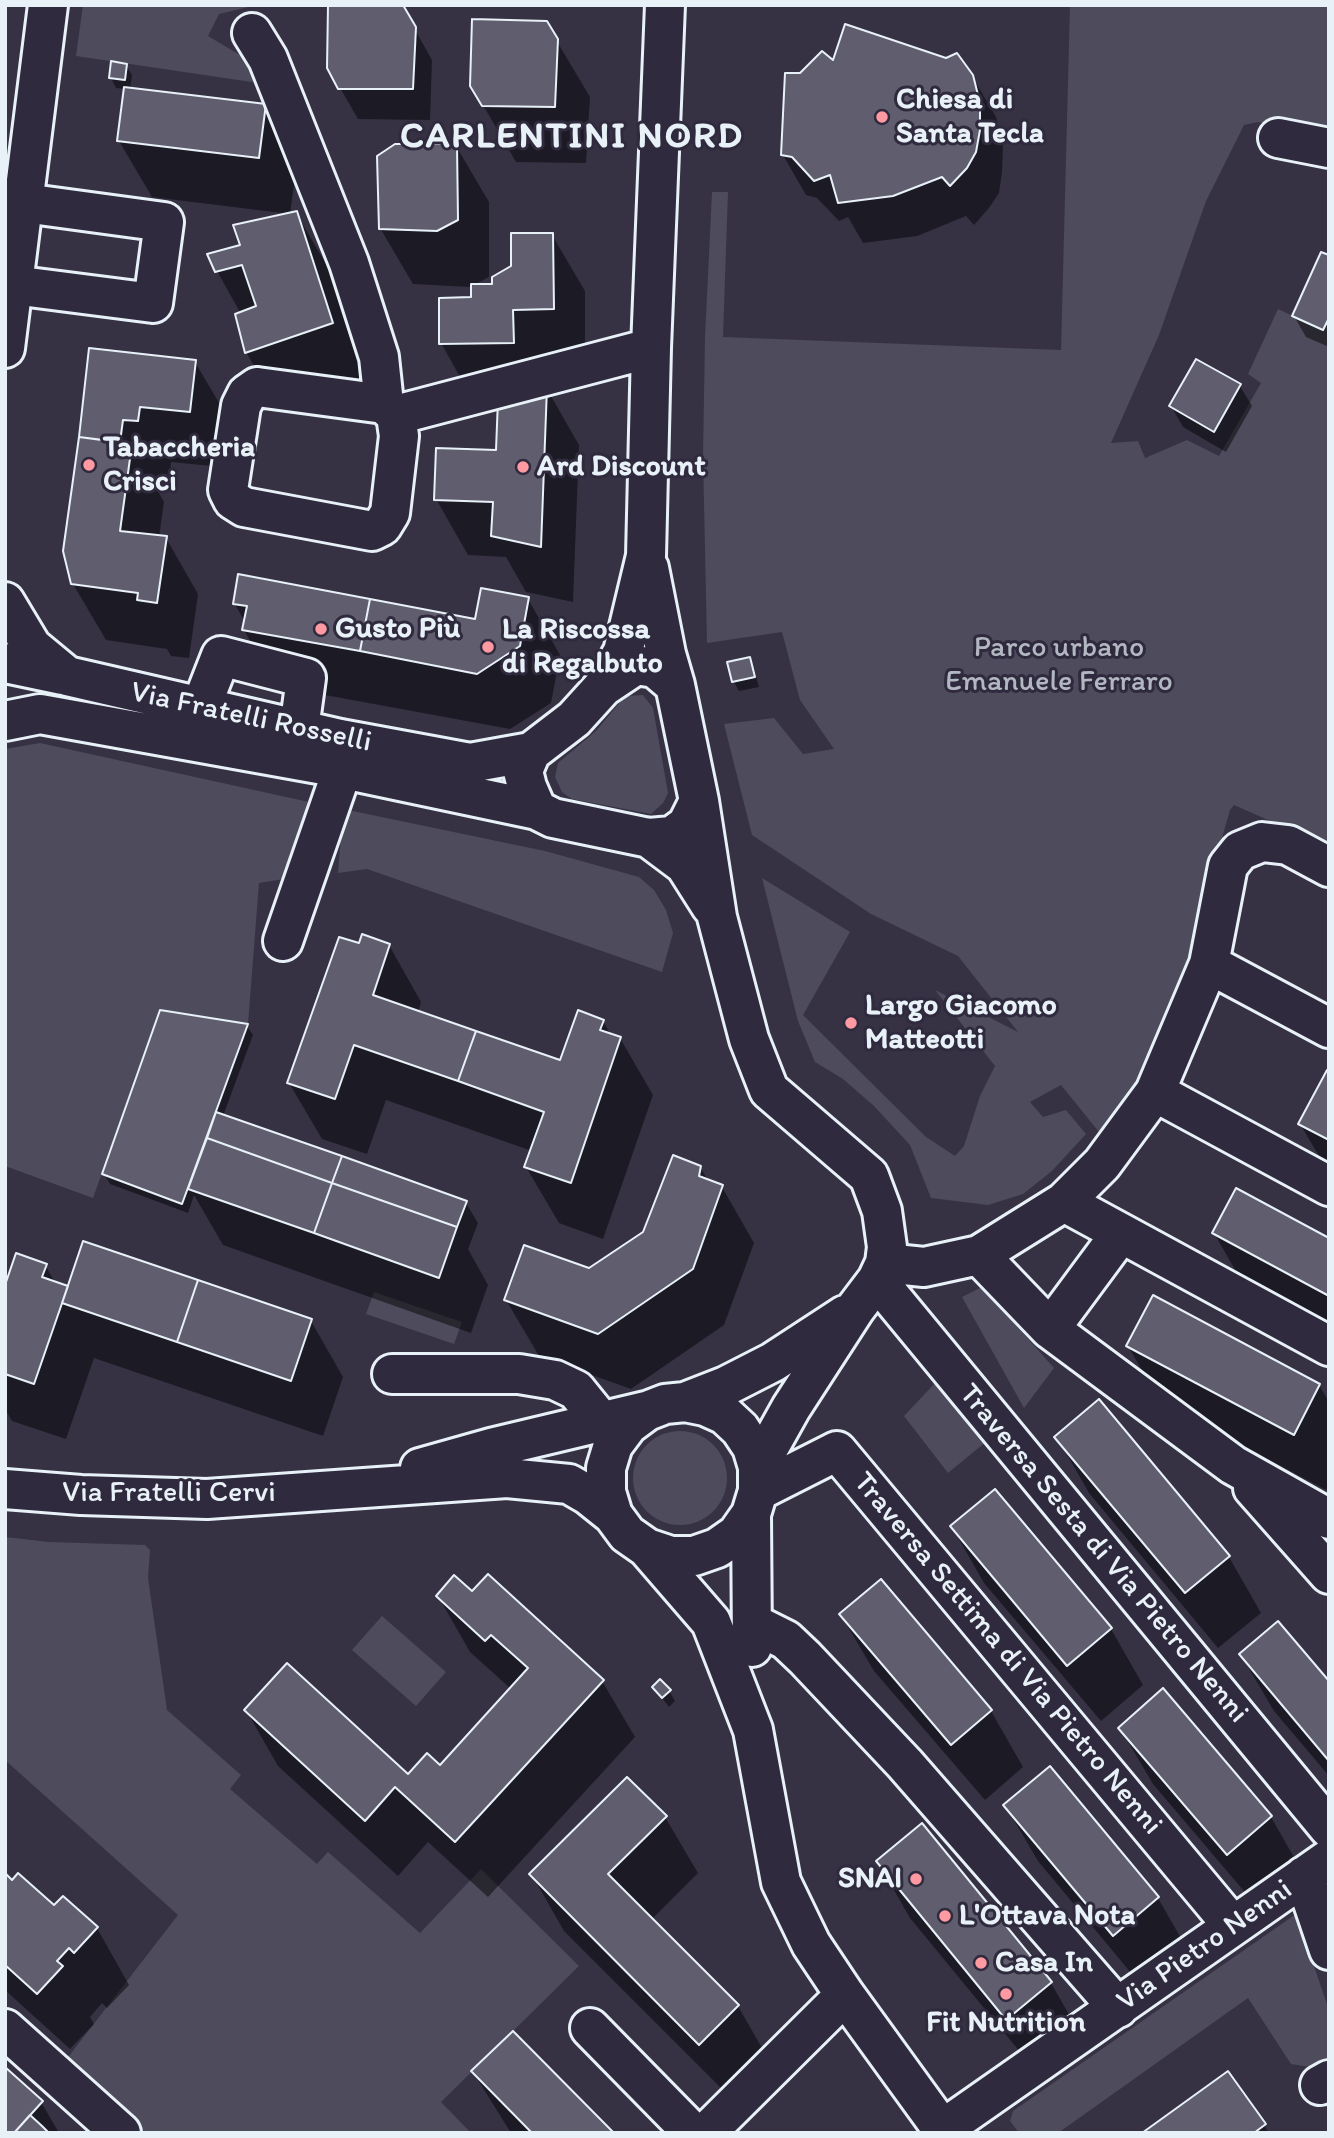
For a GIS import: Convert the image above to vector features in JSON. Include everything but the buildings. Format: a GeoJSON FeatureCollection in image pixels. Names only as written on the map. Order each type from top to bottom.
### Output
{"type":"FeatureCollection","features":[{"type":"Feature","properties":{"kind":"street"},"geometry":{"type":"LineString","coordinates":[[5,348],[48,5]]}},
{"type":"Feature","properties":{"kind":"street"},"geometry":{"type":"LineString","coordinates":[[665,5],[651,348],[646,556],[623,652],[603,687],[574,719],[531,752],[523,771],[537,810],[553,818],[649,838],[672,836],[687,825],[699,801]]}},
{"type":"Feature","properties":{"kind":"street"},"geometry":{"type":"LineString","coordinates":[[252,33],[268,60],[349,262],[379,357],[390,409],[399,436],[390,513],[382,526],[372,531],[244,507],[233,500],[228,490],[241,405],[247,394],[257,387],[390,409],[651,348]]}},
{"type":"Feature","properties":{"kind":"street"},"geometry":{"type":"LineString","coordinates":[[1278,138],[1329,148]]}},
{"type":"Feature","properties":{"kind":"street"},"geometry":{"type":"LineString","coordinates":[[13,285],[153,303],[164,222],[24,203]]}},
{"type":"Feature","properties":{"kind":"street"},"geometry":{"type":"LineString","coordinates":[[646,556],[699,801],[718,917],[749,1039],[769,1090],[869,1176],[882,1211],[887,1247],[872,1284],[791,1408],[737,1534],[717,1548],[694,1556],[671,1556],[647,1548]]}},
{"type":"Feature","properties":{"kind":"street","name":"Via Fratelli Rosselli"},"geometry":{"type":"LineString","coordinates":[[5,602],[32,647],[67,676],[299,729],[470,763],[531,752]]}},
{"type":"Feature","properties":{"kind":"street"},"geometry":{"type":"LineString","coordinates":[[201,707],[220,656],[306,678],[299,729]]}},
{"type":"Feature","properties":{"kind":"street"},"geometry":{"type":"LineString","coordinates":[[5,663],[67,676]]}},
{"type":"Feature","properties":{"kind":"street"},"geometry":{"type":"LineString","coordinates":[[603,687],[636,665],[655,668],[675,685]]}},
{"type":"Feature","properties":{"kind":"street","name":"Via Fratelli Rosselli"},"geometry":{"type":"LineString","coordinates":[[17,712],[343,768],[537,810]]}},
{"type":"Feature","properties":{"kind":"street"},"geometry":{"type":"LineString","coordinates":[[284,941],[343,768]]}},
{"type":"Feature","properties":{"kind":"street"},"geometry":{"type":"LineString","coordinates":[[649,838],[685,865],[718,917]]}},
{"type":"Feature","properties":{"kind":"street"},"geometry":{"type":"LineString","coordinates":[[333,1492],[491,1448],[647,1411],[665,1404],[685,1402],[726,1386],[773,1362],[872,1284],[924,1267],[979,1255],[1064,1202],[1102,1164],[1155,1092],[1209,964],[1227,866],[1240,851],[1262,842],[1288,845],[1329,867]]}},
{"type":"Feature","properties":{"kind":"street"},"geometry":{"type":"LineString","coordinates":[[1209,964],[1329,1028]]}},
{"type":"Feature","properties":{"kind":"street"},"geometry":{"type":"LineString","coordinates":[[1155,1092],[1329,1186]]}},
{"type":"Feature","properties":{"kind":"street"},"geometry":{"type":"LineString","coordinates":[[1064,1202],[1329,1346]]}},
{"type":"Feature","properties":{"kind":"street"},"geometry":{"type":"LineString","coordinates":[[1050,1329],[1121,1233]]}},
{"type":"Feature","properties":{"kind":"street"},"geometry":{"type":"LineString","coordinates":[[979,1255],[1050,1329],[1233,1465],[1329,1519]]}},
{"type":"Feature","properties":{"kind":"street","name":"Traversa Sesta di Via Pietro Nenni"},"geometry":{"type":"LineString","coordinates":[[872,1284],[1329,1828]]}},
{"type":"Feature","properties":{"kind":"street"},"geometry":{"type":"LineString","coordinates":[[392,1374],[519,1374],[555,1380],[576,1390],[600,1421]]}},
{"type":"Feature","properties":{"kind":"street"},"geometry":{"type":"LineString","coordinates":[[685,1402],[705,1406],[725,1415],[740,1429],[752,1447],[756,1491],[752,1730]]}},
{"type":"Feature","properties":{"kind":"street"},"geometry":{"type":"LineString","coordinates":[[613,1515],[606,1492],[606,1468],[613,1445],[628,1426],[647,1411]]}},
{"type":"Feature","properties":{"kind":"street","name":"Traversa Settima di Via Pietro Nenni"},"geometry":{"type":"LineString","coordinates":[[756,1491],[837,1451],[1233,1926]]}},
{"type":"Feature","properties":{"kind":"street"},"geometry":{"type":"LineString","coordinates":[[1233,1465],[1329,1574]]}},
{"type":"Feature","properties":{"kind":"street"},"geometry":{"type":"LineString","coordinates":[[333,1492],[507,1478],[569,1484],[613,1515],[628,1534],[647,1548],[711,1622],[752,1730],[781,1882],[811,1944],[845,1995],[946,2132]]}},
{"type":"Feature","properties":{"kind":"street","name":"Via Fratelli Cervi"},"geometry":{"type":"LineString","coordinates":[[5,1489],[81,1495],[207,1499],[333,1492]]}},
{"type":"Feature","properties":{"kind":"street"},"geometry":{"type":"LineString","coordinates":[[752,1623],[786,1640],[905,1764],[1118,2008]]}},
{"type":"Feature","properties":{"kind":"street"},"geometry":{"type":"LineString","coordinates":[[1316,1868],[1329,1950]]}},
{"type":"Feature","properties":{"kind":"street","name":"Via Pietro Nenni"},"geometry":{"type":"LineString","coordinates":[[946,2132],[1316,1868]]}},
{"type":"Feature","properties":{"kind":"street"},"geometry":{"type":"LineString","coordinates":[[706,2133],[845,1995]]}},
{"type":"Feature","properties":{"kind":"street"},"geometry":{"type":"LineString","coordinates":[[590,2028],[693,2133]]}},
{"type":"Feature","properties":{"kind":"street"},"geometry":{"type":"LineString","coordinates":[[5,2029],[121,2133]]}},
{"type":"Feature","properties":{"kind":"green space"},"geometry":{"type":"Polygon","coordinates":[[[83,5],[257,5],[219,14],[208,36],[245,58],[265,84],[76,56],[83,5]]]}},
{"type":"Feature","properties":{"kind":"green space","name":"Parco urbano Emanuele Ferraro"},"geometry":{"type":"Polygon","coordinates":[[[1070,5],[1329,5],[1329,136],[1258,122],[1244,125],[1206,201],[1159,335],[1111,443],[1138,441],[1145,458],[1187,440],[1219,456],[1261,383],[1248,374],[1278,309],[1323,330],[1329,318],[1329,847],[1234,805],[1230,810],[1213,869],[1199,954],[1173,1017],[1118,1122],[1103,1137],[1061,1085],[1030,1102],[1043,1117],[1066,1110],[1086,1134],[1052,1171],[1023,1194],[988,1205],[931,1198],[910,1145],[874,1106],[843,1079],[815,1062],[798,1021],[762,878],[850,932],[803,1015],[926,1137],[955,1156],[964,1146],[980,1096],[995,1066],[935,990],[1018,1032],[958,956],[871,914],[752,835],[724,724],[774,718],[803,754],[834,749],[800,700],[782,632],[707,643],[703,456],[712,192],[728,192],[723,337],[1061,350],[1070,5]]]}},
{"type":"Feature","properties":{"kind":"green space"},"geometry":{"type":"Polygon","coordinates":[[[643,695],[653,708],[668,793],[663,803],[651,814],[572,799],[562,792],[555,777],[558,763],[596,731],[625,696],[643,695]]]}},
{"type":"Feature","properties":{"kind":"green space"},"geometry":{"type":"Polygon","coordinates":[[[40,743],[309,802],[284,879],[259,883],[248,1024],[160,1010],[93,1198],[5,1166],[5,749],[40,743]]]}},
{"type":"Feature","properties":{"kind":"green space"},"geometry":{"type":"Polygon","coordinates":[[[343,809],[545,851],[639,877],[654,890],[666,910],[673,933],[662,972],[367,869],[338,873],[343,809]]]}},
{"type":"Feature","properties":{"kind":"green space"},"geometry":{"type":"Polygon","coordinates":[[[982,1287],[1054,1368],[1024,1408],[962,1297],[982,1287]]]}},
{"type":"Feature","properties":{"kind":"green space"},"geometry":{"type":"Polygon","coordinates":[[[374,1292],[462,1322],[454,1344],[366,1314],[374,1292]]]}},
{"type":"Feature","properties":{"kind":"green space"},"geometry":{"type":"Polygon","coordinates":[[[936,1382],[987,1441],[948,1473],[904,1416],[936,1382]]]}},
{"type":"Feature","properties":{"kind":"green space"},"geometry":{"type":"Polygon","coordinates":[[[680,1431],[698,1435],[713,1445],[723,1460],[727,1478],[723,1496],[713,1511],[698,1521],[680,1525],[662,1521],[647,1511],[637,1496],[633,1478],[637,1460],[647,1445],[662,1435],[680,1431]]]}},
{"type":"Feature","properties":{"kind":"green space"},"geometry":{"type":"Polygon","coordinates":[[[5,1537],[49,1542],[145,1545],[150,1550],[148,1578],[167,1710],[241,1775],[230,1789],[317,1864],[328,1852],[420,1933],[481,1869],[579,1966],[441,2102],[471,2133],[136,2133],[62,2065],[178,1915],[5,1760],[5,1537]]]}},
{"type":"Feature","properties":{"kind":"green space"},"geometry":{"type":"Polygon","coordinates":[[[382,1616],[446,1672],[416,1706],[352,1650],[382,1616]]]}},
{"type":"Feature","properties":{"kind":"green space"},"geometry":{"type":"Polygon","coordinates":[[[1296,1914],[1329,2010],[1329,2063],[1322,2069],[1291,2064],[1248,1998],[1058,2133],[1019,2133],[1010,2121],[1013,2111],[1296,1914]]]}},
{"type":"Feature","properties":{"kind":"place","name":"Chiesa di Santa Tecla"},"geometry":{"type":"Point","coordinates":[882,117]}},
{"type":"Feature","properties":{"kind":"place","name":"Tabaccheria Crisci"},"geometry":{"type":"Point","coordinates":[89,465]}},
{"type":"Feature","properties":{"kind":"place","name":"Ard Discount"},"geometry":{"type":"Point","coordinates":[523,467]}},
{"type":"Feature","properties":{"kind":"place","name":"Gusto Più"},"geometry":{"type":"Point","coordinates":[321,629]}},
{"type":"Feature","properties":{"kind":"place","name":"La Riscossa di Regalbuto"},"geometry":{"type":"Point","coordinates":[488,647]}},
{"type":"Feature","properties":{"kind":"place","name":"Largo Giacomo Matteotti"},"geometry":{"type":"Point","coordinates":[851,1023]}},
{"type":"Feature","properties":{"kind":"place","name":"SNAI"},"geometry":{"type":"Point","coordinates":[916,1879]}},
{"type":"Feature","properties":{"kind":"place","name":"L'Ottava Nota"},"geometry":{"type":"Point","coordinates":[945,1916]}},
{"type":"Feature","properties":{"kind":"place","name":"Casa In"},"geometry":{"type":"Point","coordinates":[981,1963]}},
{"type":"Feature","properties":{"kind":"place","name":"Fit Nutrition"},"geometry":{"type":"Point","coordinates":[1006,1994]}},
{"type":"Feature","properties":{"kind":"district","name":"CARLENTINI NORD"},"geometry":{"type":"Point","coordinates":[572,138]}}]}
